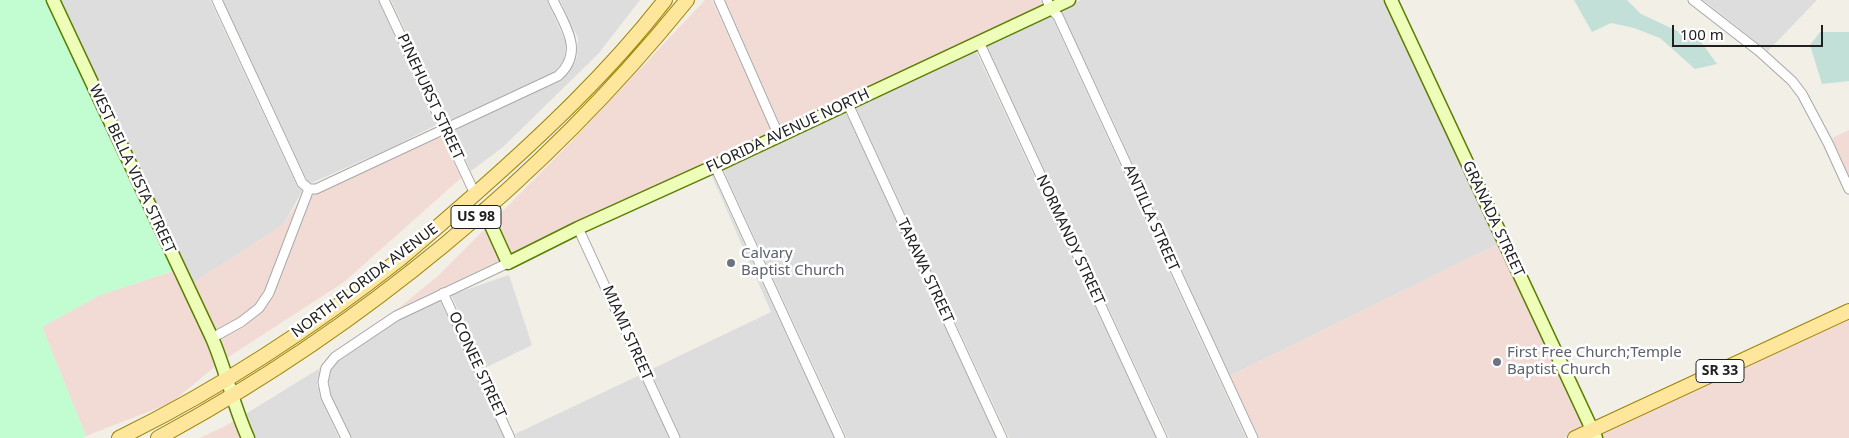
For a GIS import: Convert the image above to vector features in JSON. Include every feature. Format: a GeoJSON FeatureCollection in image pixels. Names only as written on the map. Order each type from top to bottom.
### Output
{"type":"FeatureCollection","features":[{"type":"Feature","properties":{"kind":"main road","name":"NORTH FLORIDA AVENUE"},"geometry":{"type":"LineString","coordinates":[[119,438],[227,378],[294,335],[399,260],[514,161],[627,45],[665,0]]}},
{"type":"Feature","properties":{"kind":"main road","name":"NORTH FLORIDA AVENUE"},"geometry":{"type":"LineString","coordinates":[[158,438],[233,395],[406,276],[484,210],[559,140],[600,99],[688,0]]}},
{"type":"Feature","properties":{"kind":"main road","name":"SR 33"},"geometry":{"type":"LineString","coordinates":[[1576,438],[1594,434],[1849,311]]}},
{"type":"Feature","properties":{"kind":"street","name":"WEST BELLA VISTA STREET"},"geometry":{"type":"LineString","coordinates":[[53,0],[212,338],[233,395],[237,413],[248,438]]}},
{"type":"Feature","properties":{"kind":"street"},"geometry":{"type":"LineString","coordinates":[[217,0],[302,183],[309,189],[316,189],[558,76],[570,62],[572,44],[553,0]]}},
{"type":"Feature","properties":{"kind":"street","name":"PINEHURST STREET"},"geometry":{"type":"LineString","coordinates":[[384,0],[475,194]]}},
{"type":"Feature","properties":{"kind":"street"},"geometry":{"type":"LineString","coordinates":[[719,0],[779,136]]}},
{"type":"Feature","properties":{"kind":"street","name":"FLORIDA AVENUE NORTH"},"geometry":{"type":"LineString","coordinates":[[508,263],[578,228],[715,166],[978,42],[1048,4],[1068,0]]}},
{"type":"Feature","properties":{"kind":"street","name":"GRANADA STREET"},"geometry":{"type":"LineString","coordinates":[[1391,0],[1594,434]]}},
{"type":"Feature","properties":{"kind":"street"},"geometry":{"type":"LineString","coordinates":[[1694,0],[1760,52],[1792,81],[1802,94],[1828,143],[1849,190]]}},
{"type":"Feature","properties":{"kind":"street","name":"ANTILLA STREET"},"geometry":{"type":"LineString","coordinates":[[1048,4],[1058,16],[1253,438]]}},
{"type":"Feature","properties":{"kind":"street","name":"NORMANDY STREET"},"geometry":{"type":"LineString","coordinates":[[978,42],[1162,438]]}},
{"type":"Feature","properties":{"kind":"street","name":"TARAWA STREET"},"geometry":{"type":"LineString","coordinates":[[848,104],[1002,438]]}},
{"type":"Feature","properties":{"kind":"street"},"geometry":{"type":"LineString","coordinates":[[715,166],[840,438]]}},
{"type":"Feature","properties":{"kind":"street"},"geometry":{"type":"LineString","coordinates":[[212,338],[241,322],[259,308],[269,292],[309,189]]}},
{"type":"Feature","properties":{"kind":"street"},"geometry":{"type":"LineString","coordinates":[[346,438],[326,397],[323,382],[326,368],[335,357],[396,316],[508,263],[484,210]]}},
{"type":"Feature","properties":{"kind":"street","name":"MIAMI STREET"},"geometry":{"type":"LineString","coordinates":[[578,228],[675,438]]}},
{"type":"Feature","properties":{"kind":"street","name":"OCONEE STREET"},"geometry":{"type":"LineString","coordinates":[[443,293],[510,438]]}},
{"type":"Feature","properties":{"kind":"shaded area"},"geometry":{"type":"Polygon","coordinates":[[[59,0],[210,0],[297,186],[302,191],[284,224],[192,284],[59,0]]]}},
{"type":"Feature","properties":{"kind":"shaded area"},"geometry":{"type":"Polygon","coordinates":[[[223,0],[378,0],[436,125],[393,147],[311,183],[307,180],[223,0]]]}},
{"type":"Feature","properties":{"kind":"shaded area"},"geometry":{"type":"Polygon","coordinates":[[[391,0],[547,0],[566,43],[564,60],[555,72],[448,121],[391,0]]]}},
{"type":"Feature","properties":{"kind":"shaded area"},"geometry":{"type":"Polygon","coordinates":[[[560,0],[640,0],[599,53],[503,147],[471,171],[452,131],[562,80],[575,63],[578,38],[560,0]]]}},
{"type":"Feature","properties":{"kind":"shaded area"},"geometry":{"type":"Polygon","coordinates":[[[705,0],[712,0],[772,133],[512,255],[495,219],[571,142],[705,0]]]}},
{"type":"Feature","properties":{"kind":"shaded area"},"geometry":{"type":"Polygon","coordinates":[[[725,0],[1040,0],[1043,6],[782,128],[725,0]]]}},
{"type":"Feature","properties":{"kind":"shaded area"},"geometry":{"type":"Polygon","coordinates":[[[1081,0],[1384,0],[1498,244],[1230,376],[1060,10],[1081,0]]]}},
{"type":"Feature","properties":{"kind":"shaded area"},"geometry":{"type":"Polygon","coordinates":[[[1574,0],[1627,0],[1641,14],[1701,42],[1717,64],[1695,69],[1660,38],[1634,28],[1611,23],[1592,32],[1574,0]]]}},
{"type":"Feature","properties":{"kind":"shaded area"},"geometry":{"type":"Polygon","coordinates":[[[1703,0],[1817,0],[1768,51],[1703,0]]]}},
{"type":"Feature","properties":{"kind":"shaded area"},"geometry":{"type":"Polygon","coordinates":[[[1049,15],[1053,19],[1246,438],[1169,438],[986,45],[1049,15]]]}},
{"type":"Feature","properties":{"kind":"shaded area"},"geometry":{"type":"Polygon","coordinates":[[[1820,32],[1849,32],[1849,81],[1822,84],[1810,45],[1820,32]]]}},
{"type":"Feature","properties":{"kind":"shaded area"},"geometry":{"type":"Polygon","coordinates":[[[975,49],[1156,438],[1009,438],[855,106],[975,49]]]}},
{"type":"Feature","properties":{"kind":"shaded area"},"geometry":{"type":"Polygon","coordinates":[[[845,111],[996,438],[847,438],[723,168],[845,111]]]}},
{"type":"Feature","properties":{"kind":"shaded area"},"geometry":{"type":"Polygon","coordinates":[[[1849,130],[1849,176],[1832,138],[1849,130]]]}},
{"type":"Feature","properties":{"kind":"shaded area"},"geometry":{"type":"Polygon","coordinates":[[[441,136],[461,178],[344,282],[227,358],[219,340],[244,327],[262,312],[274,295],[313,194],[441,136]]]}},
{"type":"Feature","properties":{"kind":"shaded area"},"geometry":{"type":"Polygon","coordinates":[[[711,174],[834,438],[681,438],[650,370],[771,312],[711,174]]]}},
{"type":"Feature","properties":{"kind":"shaded area"},"geometry":{"type":"Polygon","coordinates":[[[298,202],[264,291],[255,305],[238,318],[215,330],[192,284],[284,224],[298,202]]]}},
{"type":"Feature","properties":{"kind":"shaded area"},"geometry":{"type":"Polygon","coordinates":[[[486,228],[501,260],[399,308],[439,275],[486,228]]]}},
{"type":"Feature","properties":{"kind":"shaded area"},"geometry":{"type":"Polygon","coordinates":[[[1498,244],[1585,428],[1564,438],[1259,438],[1230,376],[1498,244]]]}},
{"type":"Feature","properties":{"kind":"shaded area"},"geometry":{"type":"Polygon","coordinates":[[[173,271],[207,340],[217,365],[171,403],[86,436],[42,327],[100,295],[173,271]]]}},
{"type":"Feature","properties":{"kind":"shaded area"},"geometry":{"type":"Polygon","coordinates":[[[509,275],[532,345],[485,368],[451,295],[509,275]]]}},
{"type":"Feature","properties":{"kind":"shaded area"},"geometry":{"type":"Polygon","coordinates":[[[440,300],[504,438],[352,438],[331,395],[329,382],[331,370],[339,361],[399,320],[440,300]]]}},
{"type":"Feature","properties":{"kind":"shaded area"},"geometry":{"type":"Polygon","coordinates":[[[1849,317],[1849,438],[1602,438],[1600,432],[1849,317]]]}},
{"type":"Feature","properties":{"kind":"shaded area"},"geometry":{"type":"Polygon","coordinates":[[[320,368],[317,387],[339,438],[255,438],[244,415],[320,368]]]}},
{"type":"Feature","properties":{"kind":"shaded area"},"geometry":{"type":"Polygon","coordinates":[[[640,375],[669,438],[517,438],[515,434],[640,375]]]}},
{"type":"Feature","properties":{"kind":"shaded area"},"geometry":{"type":"Polygon","coordinates":[[[234,421],[242,438],[200,438],[227,425],[234,421]]]}},
{"type":"Feature","properties":{"kind":"green space"},"geometry":{"type":"Polygon","coordinates":[[[0,0],[46,0],[173,271],[100,295],[42,327],[86,436],[83,438],[0,438],[0,0]]]}},
{"type":"Feature","properties":{"kind":"place","name":"Calvary Baptist Church"},"geometry":{"type":"Point","coordinates":[731,263]}},
{"type":"Feature","properties":{"kind":"place","name":"First Free Church;Temple Baptist Church"},"geometry":{"type":"Point","coordinates":[1497,362]}}]}
